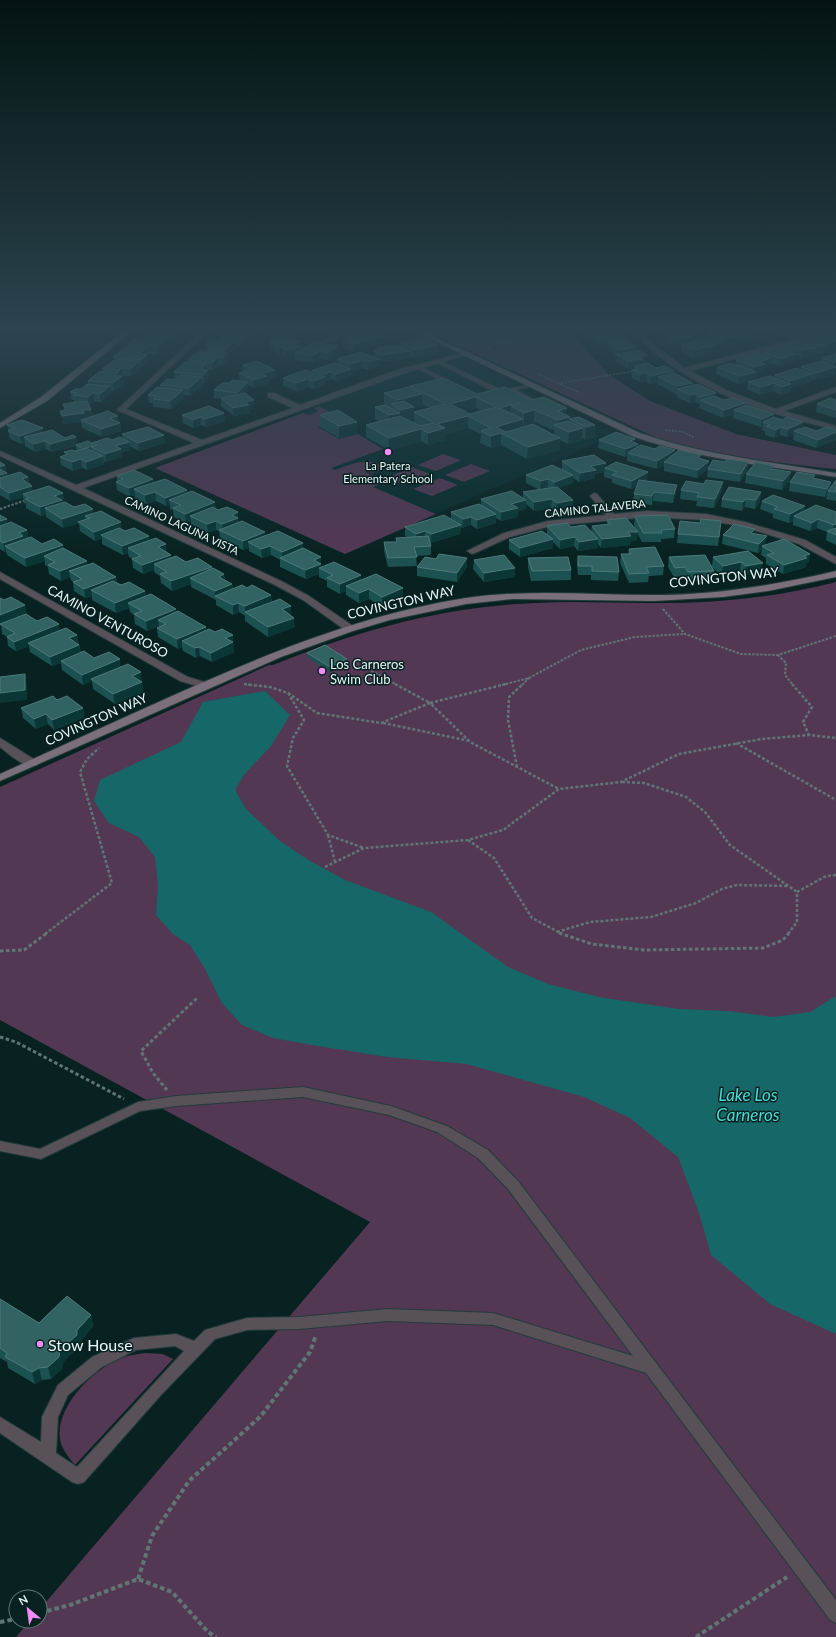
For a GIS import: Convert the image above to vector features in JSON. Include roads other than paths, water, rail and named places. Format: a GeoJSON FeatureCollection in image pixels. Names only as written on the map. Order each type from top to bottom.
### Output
{"type":"FeatureCollection","features":[{"type":"Feature","properties":{"kind":"street"},"geometry":{"type":"LineString","coordinates":[[0,426],[37,403]]}},
{"type":"Feature","properties":{"kind":"street"},"geometry":{"type":"LineString","coordinates":[[128,403],[121,410],[201,443]]}},
{"type":"Feature","properties":{"kind":"street"},"geometry":{"type":"LineString","coordinates":[[290,403],[300,408]]}},
{"type":"Feature","properties":{"kind":"street"},"geometry":{"type":"LineString","coordinates":[[76,488],[313,403]]}},
{"type":"Feature","properties":{"kind":"street"},"geometry":{"type":"LineString","coordinates":[[570,403],[643,438],[696,452],[836,475]]}},
{"type":"Feature","properties":{"kind":"street"},"geometry":{"type":"LineString","coordinates":[[754,403],[836,428]]}},
{"type":"Feature","properties":{"kind":"street"},"geometry":{"type":"LineString","coordinates":[[778,411],[798,403]]}},
{"type":"Feature","properties":{"kind":"street","name":"CAMINO LAGUNA VISTA"},"geometry":{"type":"LineString","coordinates":[[0,453],[278,583],[306,598],[349,628]]}},
{"type":"Feature","properties":{"kind":"street"},"geometry":{"type":"LineString","coordinates":[[594,496],[610,516]]}},
{"type":"Feature","properties":{"kind":"street","name":"CAMINO TALAVERA"},"geometry":{"type":"LineString","coordinates":[[472,550],[507,535],[526,529],[610,516],[647,514],[706,517],[742,524],[802,542],[836,561]]}},
{"type":"Feature","properties":{"kind":"street","name":"COVINGTON WAY"},"geometry":{"type":"LineString","coordinates":[[0,778],[275,654],[349,628],[464,602],[503,597],[561,595],[654,598],[720,594],[797,583],[836,574]]}},
{"type":"Feature","properties":{"kind":"street","name":"CAMINO VENTUROSO"},"geometry":{"type":"LineString","coordinates":[[0,575],[184,679],[204,685]]}},
{"type":"Feature","properties":{"kind":"street"},"geometry":{"type":"LineString","coordinates":[[0,587],[12,582]]}},
{"type":"Feature","properties":{"kind":"street"},"geometry":{"type":"LineString","coordinates":[[0,741],[16,754],[33,763]]}},
{"type":"Feature","properties":{"kind":"lane"},"geometry":{"type":"LineString","coordinates":[[0,1146],[40,1154],[138,1107],[176,1101],[303,1092],[391,1111],[442,1129],[483,1154],[513,1185],[836,1614]]}},
{"type":"Feature","properties":{"kind":"lane"},"geometry":{"type":"LineString","coordinates":[[0,1424],[78,1477],[156,1390],[210,1334],[247,1324],[322,1321],[388,1315],[493,1318],[650,1368]]}},
{"type":"Feature","properties":{"kind":"lane"},"geometry":{"type":"LineString","coordinates":[[48,1456],[50,1417],[63,1390],[97,1362],[134,1344],[176,1340],[196,1349]]}},
{"type":"Feature","properties":{"kind":"water","name":"Lake Los Carneros"},"geometry":{"type":"Polygon","coordinates":[[[265,691],[290,715],[271,746],[244,775],[235,790],[246,809],[280,841],[310,861],[345,880],[431,912],[508,967],[548,984],[599,997],[678,1009],[727,1011],[773,1017],[810,1012],[836,996],[836,1334],[770,1304],[711,1255],[699,1213],[678,1157],[630,1118],[584,1097],[467,1064],[387,1057],[273,1038],[242,1025],[222,1003],[205,969],[190,945],[173,934],[156,915],[158,885],[155,857],[139,837],[109,823],[94,801],[100,780],[181,742],[203,702],[265,691]]]}},
{"type":"Feature","properties":{"kind":"place","name":"La Patera Elementary School"},"geometry":{"type":"Point","coordinates":[388,452]}},
{"type":"Feature","properties":{"kind":"place","name":"Los Carneros Swim Club"},"geometry":{"type":"Point","coordinates":[322,671]}},
{"type":"Feature","properties":{"kind":"place","name":"Stow House"},"geometry":{"type":"Point","coordinates":[40,1344]}}]}
